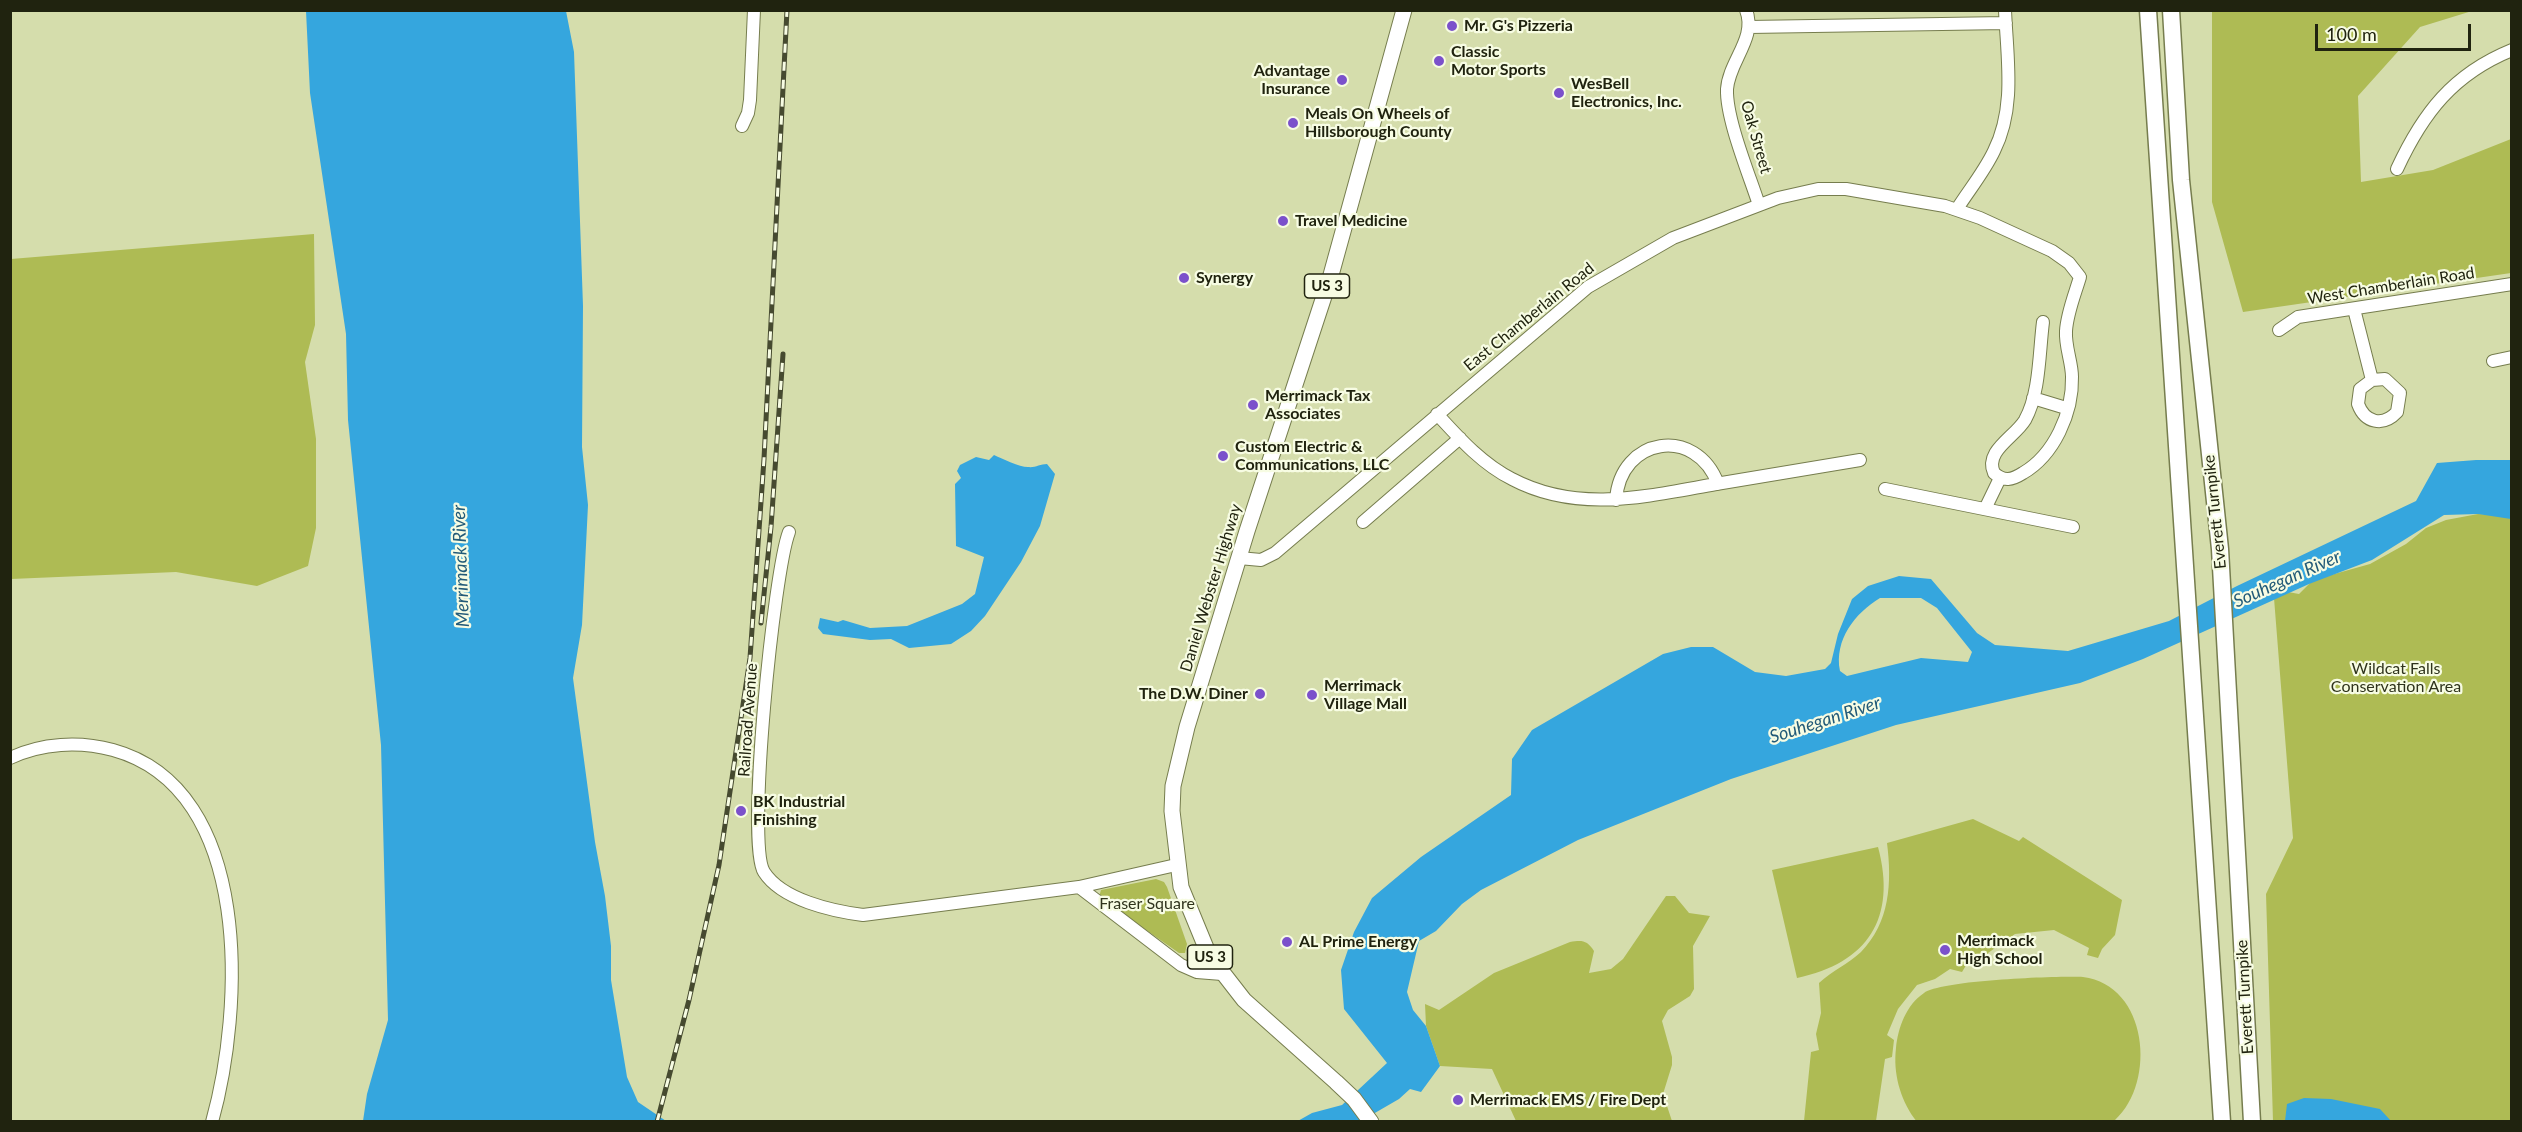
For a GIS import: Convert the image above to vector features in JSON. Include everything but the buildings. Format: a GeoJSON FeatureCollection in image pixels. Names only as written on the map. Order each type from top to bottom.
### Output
{"type":"FeatureCollection","features":[{"type":"Feature","properties":{"kind":"highway","name":"Everett Turnpike"},"geometry":{"type":"LineString","coordinates":[[2148,10],[2222,1122]]}},
{"type":"Feature","properties":{"kind":"highway","name":"Everett Turnpike"},"geometry":{"type":"LineString","coordinates":[[2171,10],[2181,180],[2220,549],[2253,1122]]}},
{"type":"Feature","properties":{"kind":"main road","name":"Daniel Webster Highway"},"geometry":{"type":"LineString","coordinates":[[1371,1122],[1354,1099],[1253,1008],[1221,974],[1192,918],[1176,865],[1172,811],[1176,770],[1239,558],[1329,280],[1404,10]]}},
{"type":"Feature","properties":{"kind":"street"},"geometry":{"type":"LineString","coordinates":[[742,126],[748,113],[750,100],[754,10]]}},
{"type":"Feature","properties":{"kind":"street"},"geometry":{"type":"LineString","coordinates":[[1746,10],[1749,27],[2005,17],[2009,94],[2006,118],[1994,152],[1957,209]]}},
{"type":"Feature","properties":{"kind":"street","name":"Oak Street"},"geometry":{"type":"LineString","coordinates":[[1749,27],[1732,67],[1728,100],[1759,205]]}},
{"type":"Feature","properties":{"kind":"street"},"geometry":{"type":"LineString","coordinates":[[2397,169],[2418,125],[2449,89],[2478,67],[2511,50]]}},
{"type":"Feature","properties":{"kind":"street","name":"East Chamberlain Road"},"geometry":{"type":"LineString","coordinates":[[1239,558],[1261,560],[1275,553],[1569,302],[1602,278],[1673,238],[1794,193],[1846,189],[1874,192],[1957,209],[2052,251],[2069,263],[2080,277],[2066,325],[2072,378],[2066,408]]}},
{"type":"Feature","properties":{"kind":"street","name":"West Chamberlain Road"},"geometry":{"type":"LineString","coordinates":[[2279,330],[2298,317],[2511,284]]}},
{"type":"Feature","properties":{"kind":"street"},"geometry":{"type":"LineString","coordinates":[[2354,309],[2372,380]]}},
{"type":"Feature","properties":{"kind":"street"},"geometry":{"type":"LineString","coordinates":[[2000,478],[1992,468],[1992,457],[2020,427],[2033,398],[2043,322]]}},
{"type":"Feature","properties":{"kind":"street"},"geometry":{"type":"LineString","coordinates":[[2493,361],[2511,357]]}},
{"type":"Feature","properties":{"kind":"street"},"geometry":{"type":"LineString","coordinates":[[2000,478],[2016,477],[2045,455],[2056,439],[2066,408],[2033,398]]}},
{"type":"Feature","properties":{"kind":"street"},"geometry":{"type":"LineString","coordinates":[[1437,414],[1490,466],[1534,489],[1588,500],[1616,500],[1860,460]]}},
{"type":"Feature","properties":{"kind":"street"},"geometry":{"type":"LineString","coordinates":[[1363,522],[1460,438]]}},
{"type":"Feature","properties":{"kind":"street"},"geometry":{"type":"LineString","coordinates":[[1616,500],[1618,482],[1629,462],[1647,449],[1659,446],[1677,447],[1694,452],[1711,468],[1718,484]]}},
{"type":"Feature","properties":{"kind":"street"},"geometry":{"type":"LineString","coordinates":[[1984,509],[2000,478]]}},
{"type":"Feature","properties":{"kind":"street"},"geometry":{"type":"LineString","coordinates":[[1885,489],[2073,527]]}},
{"type":"Feature","properties":{"kind":"street","name":"Railroad Avenue"},"geometry":{"type":"LineString","coordinates":[[789,532],[781,559],[776,597],[760,778],[758,841],[762,869],[766,875],[784,890],[798,896],[839,910],[863,915],[1079,887],[1176,865]]}},
{"type":"Feature","properties":{"kind":"street"},"geometry":{"type":"LineString","coordinates":[[10,758],[56,745],[89,746],[122,753],[142,762],[169,781],[192,805],[203,824],[217,866],[227,917],[232,969],[230,1034],[212,1122]]}},
{"type":"Feature","properties":{"kind":"street"},"geometry":{"type":"LineString","coordinates":[[1079,887],[1181,964],[1197,972],[1221,974]]}},
{"type":"Feature","properties":{"kind":"green space"},"geometry":{"type":"Polygon","coordinates":[[[2212,11],[2472,11],[2420,27],[2358,96],[2361,182],[2433,170],[2511,139],[2511,273],[2243,312],[2212,202],[2212,11]]]}},
{"type":"Feature","properties":{"kind":"green space"},"geometry":{"type":"Polygon","coordinates":[[[314,234],[315,325],[305,362],[316,439],[316,528],[308,566],[257,586],[176,572],[11,579],[11,259],[314,234]]]}},
{"type":"Feature","properties":{"kind":"green space","name":"Wildcat Falls Conservation Area"},"geometry":{"type":"Polygon","coordinates":[[[2478,514],[2511,515],[2511,1121],[2273,1121],[2266,894],[2293,838],[2274,598],[2288,592],[2299,594],[2313,580],[2370,564],[2406,544],[2426,528],[2446,520],[2478,514]]]}},
{"type":"Feature","properties":{"kind":"green space"},"geometry":{"type":"Polygon","coordinates":[[[1973,819],[2019,841],[2023,837],[2122,900],[2115,935],[2102,949],[2098,958],[2087,955],[2089,948],[2054,930],[2015,934],[1988,953],[1988,960],[1973,954],[1962,972],[1950,969],[1935,979],[1917,985],[1898,1009],[1887,1035],[1894,1040],[1892,1057],[1885,1059],[1876,1121],[1804,1121],[1811,1052],[1819,1050],[1816,1034],[1821,1013],[1819,983],[1861,952],[1878,928],[1889,887],[1887,843],[1973,819]]]}},
{"type":"Feature","properties":{"kind":"green space"},"geometry":{"type":"Polygon","coordinates":[[[1878,847],[1883,872],[1883,895],[1879,916],[1871,933],[1859,949],[1842,961],[1822,971],[1797,978],[1772,870],[1878,847]]]}},
{"type":"Feature","properties":{"kind":"green space","name":"Fraser Square"},"geometry":{"type":"Polygon","coordinates":[[[1156,879],[1164,882],[1167,887],[1187,944],[1185,953],[1179,953],[1099,897],[1101,890],[1156,879]]]}},
{"type":"Feature","properties":{"kind":"green space"},"geometry":{"type":"Polygon","coordinates":[[[1666,896],[1675,896],[1689,913],[1710,916],[1693,946],[1694,989],[1690,996],[1668,1010],[1662,1021],[1672,1057],[1672,1065],[1663,1094],[1672,1121],[1516,1121],[1492,1069],[1440,1066],[1426,1026],[1425,1004],[1439,1010],[1494,973],[1570,942],[1584,942],[1594,951],[1589,973],[1611,969],[1623,959],[1666,896]]]}},
{"type":"Feature","properties":{"kind":"green space"},"geometry":{"type":"Polygon","coordinates":[[[2083,977],[2105,984],[2121,997],[2133,1016],[2139,1037],[2140,1060],[2137,1083],[2128,1103],[2115,1120],[1917,1122],[1901,1094],[1895,1057],[1901,1025],[1908,1010],[1918,998],[1935,989],[1976,982],[2083,977]]]}},
{"type":"Feature","properties":{"kind":"water","name":"Merrimack River"},"geometry":{"type":"Polygon","coordinates":[[[306,11],[566,11],[574,52],[583,306],[582,447],[588,505],[582,625],[573,678],[595,842],[605,896],[611,946],[611,980],[627,1077],[638,1102],[666,1121],[363,1121],[367,1094],[388,1020],[381,745],[348,420],[346,334],[310,93],[306,11]]]}},
{"type":"Feature","properties":{"kind":"water"},"geometry":{"type":"Polygon","coordinates":[[[994,455],[1024,467],[1047,464],[1055,474],[1040,526],[1021,562],[985,616],[971,631],[951,644],[909,648],[891,639],[870,640],[823,634],[818,628],[820,618],[838,622],[843,620],[870,628],[907,626],[962,604],[975,594],[984,557],[956,546],[955,484],[961,478],[957,471],[960,465],[976,457],[989,460],[994,455]]]}},
{"type":"Feature","properties":{"kind":"water","name":"Souhegan River"},"geometry":{"type":"Polygon","coordinates":[[[2511,460],[2511,519],[2478,514],[2444,515],[2372,560],[2309,584],[2143,659],[2080,683],[1896,725],[1731,779],[1578,840],[1481,890],[1462,904],[1436,931],[1419,941],[1407,992],[1413,1010],[1426,1026],[1440,1066],[1421,1092],[1410,1089],[1399,1099],[1361,1121],[1296,1122],[1312,1113],[1342,1105],[1387,1063],[1344,1009],[1341,970],[1354,932],[1372,898],[1421,857],[1511,795],[1512,759],[1532,730],[1663,654],[1691,647],[1713,647],[1755,672],[1786,676],[1825,669],[1831,663],[1838,634],[1852,599],[1868,586],[1899,576],[1931,579],[1977,633],[1995,645],[2068,651],[2169,621],[2416,501],[2437,463],[2511,460]],[[1880,598],[1862,611],[1843,638],[1839,660],[1840,671],[1847,676],[1921,658],[1968,662],[1972,652],[1937,608],[1921,598],[1880,598]]]}},
{"type":"Feature","properties":{"kind":"water"},"geometry":{"type":"Polygon","coordinates":[[[2304,1098],[2331,1099],[2380,1109],[2391,1121],[2285,1121],[2287,1104],[2304,1098]]]}},
{"type":"Feature","properties":{"kind":"railway"},"geometry":{"type":"LineString","coordinates":[[657,1122],[689,1000],[719,865],[750,658],[764,459],[787,10]]}},
{"type":"Feature","properties":{"kind":"railway"},"geometry":{"type":"LineString","coordinates":[[761,623],[771,527],[783,354]]}},
{"type":"Feature","properties":{"kind":"place","name":"Mr. G's Pizzeria"},"geometry":{"type":"Point","coordinates":[1452,26]}},
{"type":"Feature","properties":{"kind":"place","name":"Classic Motor Sports"},"geometry":{"type":"Point","coordinates":[1439,61]}},
{"type":"Feature","properties":{"kind":"place","name":"Advantage Insurance"},"geometry":{"type":"Point","coordinates":[1342,80]}},
{"type":"Feature","properties":{"kind":"place","name":"WesBell Electronics, Inc."},"geometry":{"type":"Point","coordinates":[1559,93]}},
{"type":"Feature","properties":{"kind":"place","name":"Meals On Wheels of Hillsborough County"},"geometry":{"type":"Point","coordinates":[1293,123]}},
{"type":"Feature","properties":{"kind":"place","name":"Travel Medicine"},"geometry":{"type":"Point","coordinates":[1283,221]}},
{"type":"Feature","properties":{"kind":"place","name":"Synergy"},"geometry":{"type":"Point","coordinates":[1184,278]}},
{"type":"Feature","properties":{"kind":"place","name":"Merrimack Tax Associates"},"geometry":{"type":"Point","coordinates":[1253,405]}},
{"type":"Feature","properties":{"kind":"place","name":"Custom Electric & Communications, LLC"},"geometry":{"type":"Point","coordinates":[1223,456]}},
{"type":"Feature","properties":{"kind":"place","name":"The D.W. Diner"},"geometry":{"type":"Point","coordinates":[1260,694]}},
{"type":"Feature","properties":{"kind":"place","name":"Merrimack Village Mall"},"geometry":{"type":"Point","coordinates":[1312,695]}},
{"type":"Feature","properties":{"kind":"place","name":"BK Industrial Finishing"},"geometry":{"type":"Point","coordinates":[741,811]}},
{"type":"Feature","properties":{"kind":"place","name":"AL Prime Energy"},"geometry":{"type":"Point","coordinates":[1287,942]}},
{"type":"Feature","properties":{"kind":"place","name":"Merrimack High School"},"geometry":{"type":"Point","coordinates":[1945,950]}},
{"type":"Feature","properties":{"kind":"place","name":"Merrimack EMS / Fire Dept"},"geometry":{"type":"Point","coordinates":[1458,1100]}}]}
